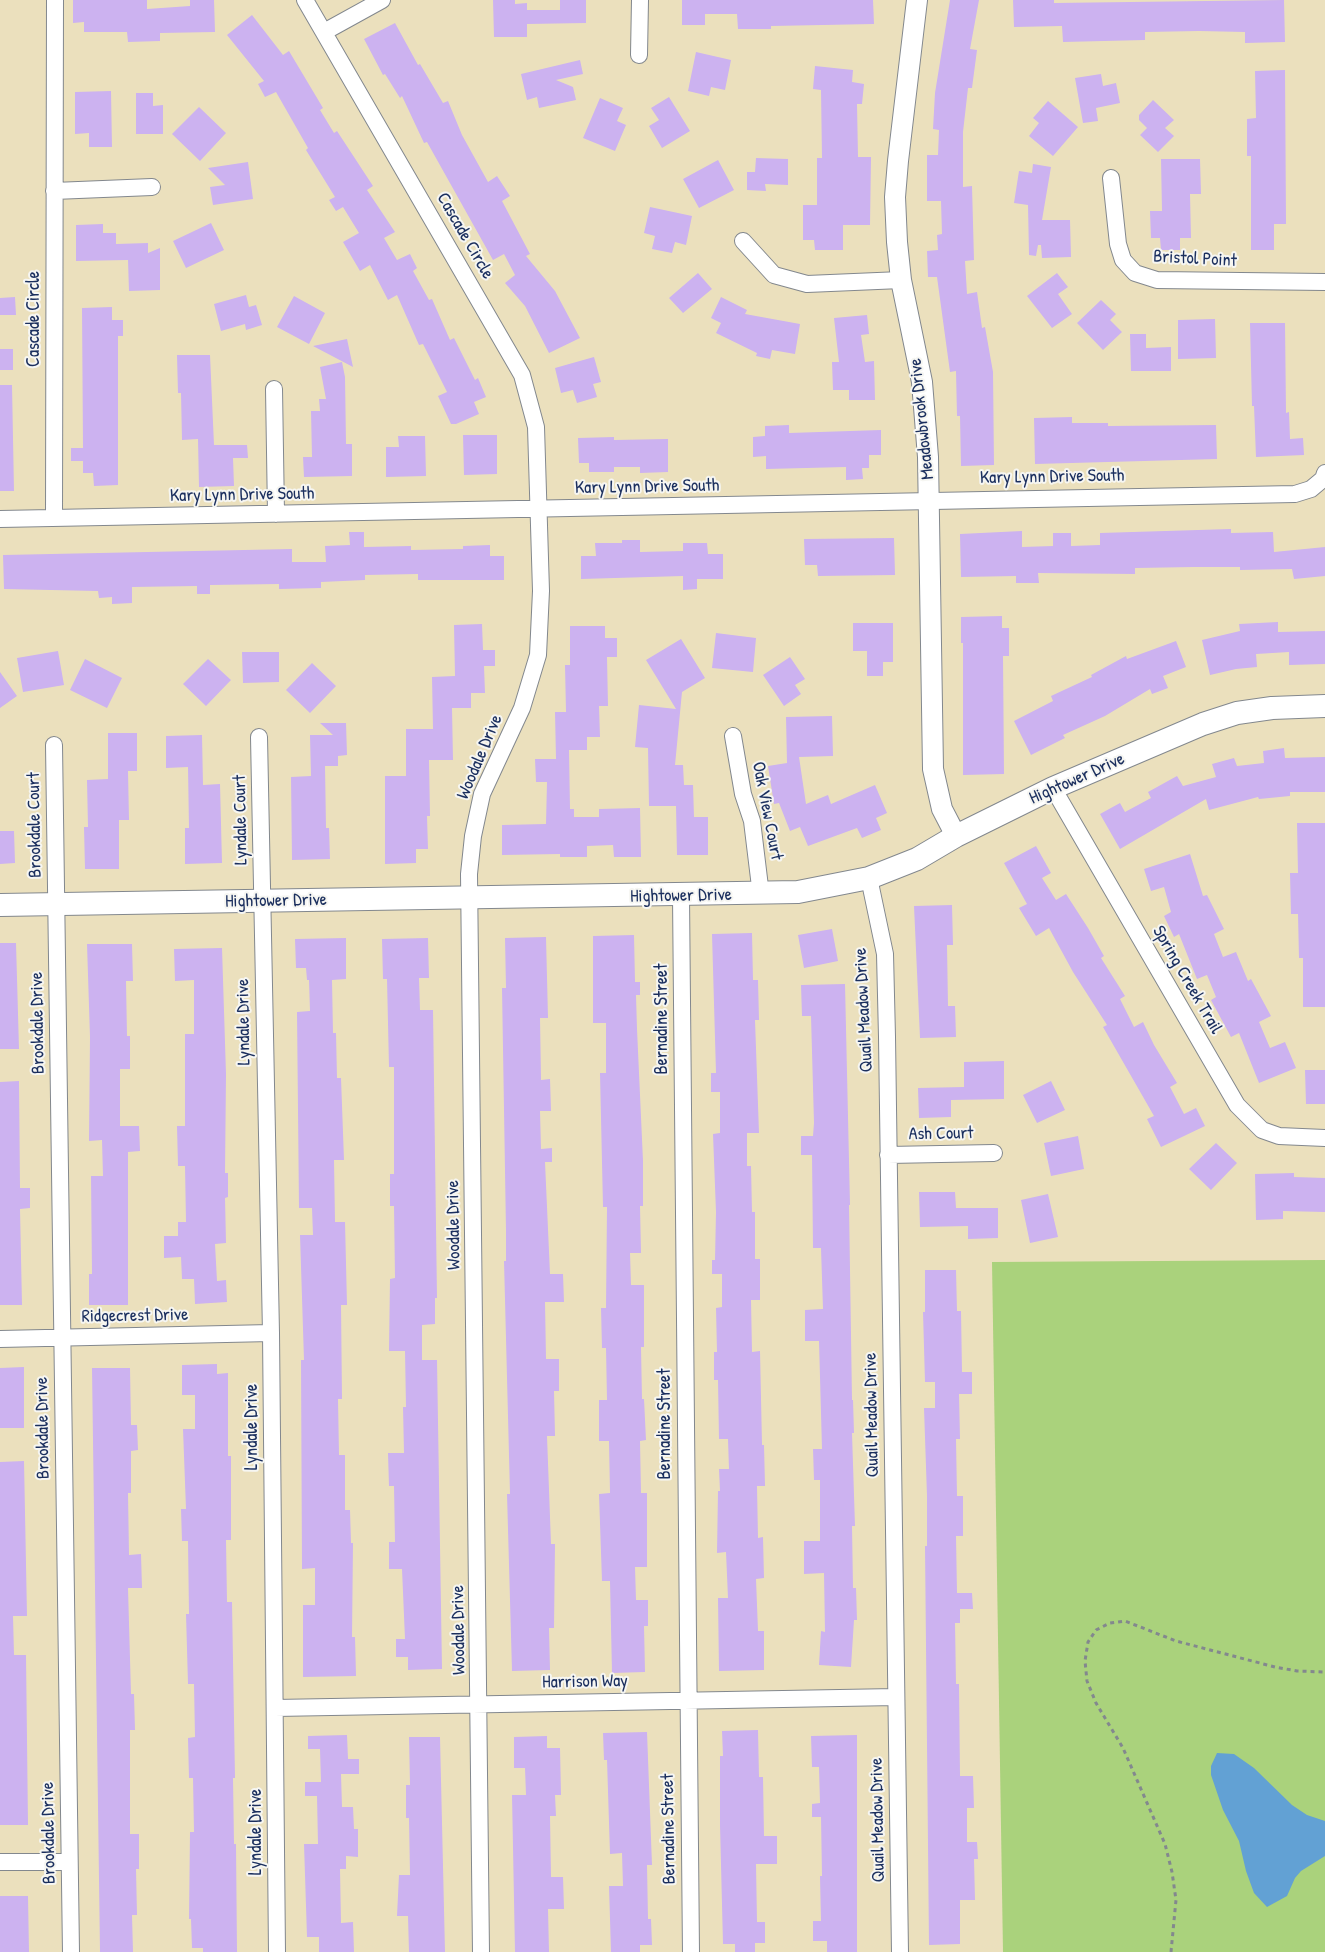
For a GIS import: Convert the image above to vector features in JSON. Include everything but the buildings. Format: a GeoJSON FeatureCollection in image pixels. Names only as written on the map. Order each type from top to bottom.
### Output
{"type":"FeatureCollection","features":[{"type":"Feature","properties":{"kind":"main road","name":"Hightower Drive"},"geometry":{"type":"LineString","coordinates":[[0,905],[681,896],[798,892],[869,878],[917,859],[956,836],[1053,788],[1203,724],[1237,713],[1272,708],[1325,706]]}},
{"type":"Feature","properties":{"kind":"street","name":"Cascade Circle"},"geometry":{"type":"LineString","coordinates":[[54,518],[55,0]]}},
{"type":"Feature","properties":{"kind":"street","name":"Cascade Circle"},"geometry":{"type":"LineString","coordinates":[[305,0],[522,375],[536,427],[539,509]]}},
{"type":"Feature","properties":{"kind":"street"},"geometry":{"type":"LineString","coordinates":[[324,32],[382,0]]}},
{"type":"Feature","properties":{"kind":"street"},"geometry":{"type":"LineString","coordinates":[[639,55],[640,0]]}},
{"type":"Feature","properties":{"kind":"street","name":"Meadowbrook Drive"},"geometry":{"type":"LineString","coordinates":[[917,0],[895,197],[901,280],[922,382],[929,499],[933,769],[942,809],[956,836]]}},
{"type":"Feature","properties":{"kind":"street","name":"Bristol Point"},"geometry":{"type":"LineString","coordinates":[[1111,178],[1118,244],[1123,260],[1135,273],[1157,280],[1325,282]]}},
{"type":"Feature","properties":{"kind":"street"},"geometry":{"type":"LineString","coordinates":[[54,191],[152,187]]}},
{"type":"Feature","properties":{"kind":"street"},"geometry":{"type":"LineString","coordinates":[[742,241],[774,275],[807,284],[901,280]]}},
{"type":"Feature","properties":{"kind":"street"},"geometry":{"type":"LineString","coordinates":[[274,389],[276,514]]}},
{"type":"Feature","properties":{"kind":"street","name":"Kary Lynn Drive South"},"geometry":{"type":"LineString","coordinates":[[0,519],[539,509],[929,499],[1295,494],[1311,490],[1325,473]]}},
{"type":"Feature","properties":{"kind":"street","name":"Woodale Drive"},"geometry":{"type":"LineString","coordinates":[[481,1952],[480,1704],[470,898],[473,836],[482,794],[522,708],[538,654],[541,591],[539,509]]}},
{"type":"Feature","properties":{"kind":"street","name":"Oak View Court"},"geometry":{"type":"LineString","coordinates":[[733,736],[743,794],[752,821],[761,894]]}},
{"type":"Feature","properties":{"kind":"street","name":"Lyndale Court"},"geometry":{"type":"LineString","coordinates":[[259,737],[262,901]]}},
{"type":"Feature","properties":{"kind":"street","name":"Brookdale Court"},"geometry":{"type":"LineString","coordinates":[[54,745],[56,904]]}},
{"type":"Feature","properties":{"kind":"street","name":"Spring Creek Trail"},"geometry":{"type":"LineString","coordinates":[[1053,788],[1237,1106],[1262,1130],[1278,1136],[1325,1138]]}},
{"type":"Feature","properties":{"kind":"street","name":"Quail Meadow Drive"},"geometry":{"type":"LineString","coordinates":[[869,878],[884,954],[900,1952]]}},
{"type":"Feature","properties":{"kind":"street","name":"Bernadine Street"},"geometry":{"type":"LineString","coordinates":[[681,896],[691,1952]]}},
{"type":"Feature","properties":{"kind":"street","name":"Lyndale Drive"},"geometry":{"type":"LineString","coordinates":[[262,901],[272,1334],[277,1952]]}},
{"type":"Feature","properties":{"kind":"street","name":"Brookdale Drive"},"geometry":{"type":"LineString","coordinates":[[56,904],[71,1952]]}},
{"type":"Feature","properties":{"kind":"street","name":"Ash Court"},"geometry":{"type":"LineString","coordinates":[[888,1155],[994,1153]]}},
{"type":"Feature","properties":{"kind":"street","name":"Ridgecrest Drive"},"geometry":{"type":"LineString","coordinates":[[0,1339],[272,1334]]}},
{"type":"Feature","properties":{"kind":"street","name":"Harrison Way"},"geometry":{"type":"LineString","coordinates":[[275,1708],[896,1697]]}},
{"type":"Feature","properties":{"kind":"street"},"geometry":{"type":"LineString","coordinates":[[0,1862],[70,1862]]}},
{"type":"Feature","properties":{"kind":"path"},"geometry":{"type":"LineString","coordinates":[[1170,1952],[1174,1934],[1176,1900],[1165,1844],[1123,1748],[1096,1703],[1088,1681],[1085,1661],[1088,1642],[1096,1630],[1110,1622],[1125,1621],[1176,1641],[1266,1665],[1297,1671],[1325,1672]]}},
{"type":"Feature","properties":{"kind":"green space"},"geometry":{"type":"Polygon","coordinates":[[[1325,1260],[1325,1952],[1003,1952],[992,1262],[1325,1260]]]}},
{"type":"Feature","properties":{"kind":"water"},"geometry":{"type":"Polygon","coordinates":[[[1217,1753],[1234,1754],[1254,1768],[1292,1805],[1307,1815],[1325,1821],[1325,1856],[1301,1871],[1295,1878],[1287,1896],[1267,1907],[1254,1893],[1246,1871],[1239,1841],[1223,1810],[1211,1775],[1211,1766],[1217,1753]]]}}]}
